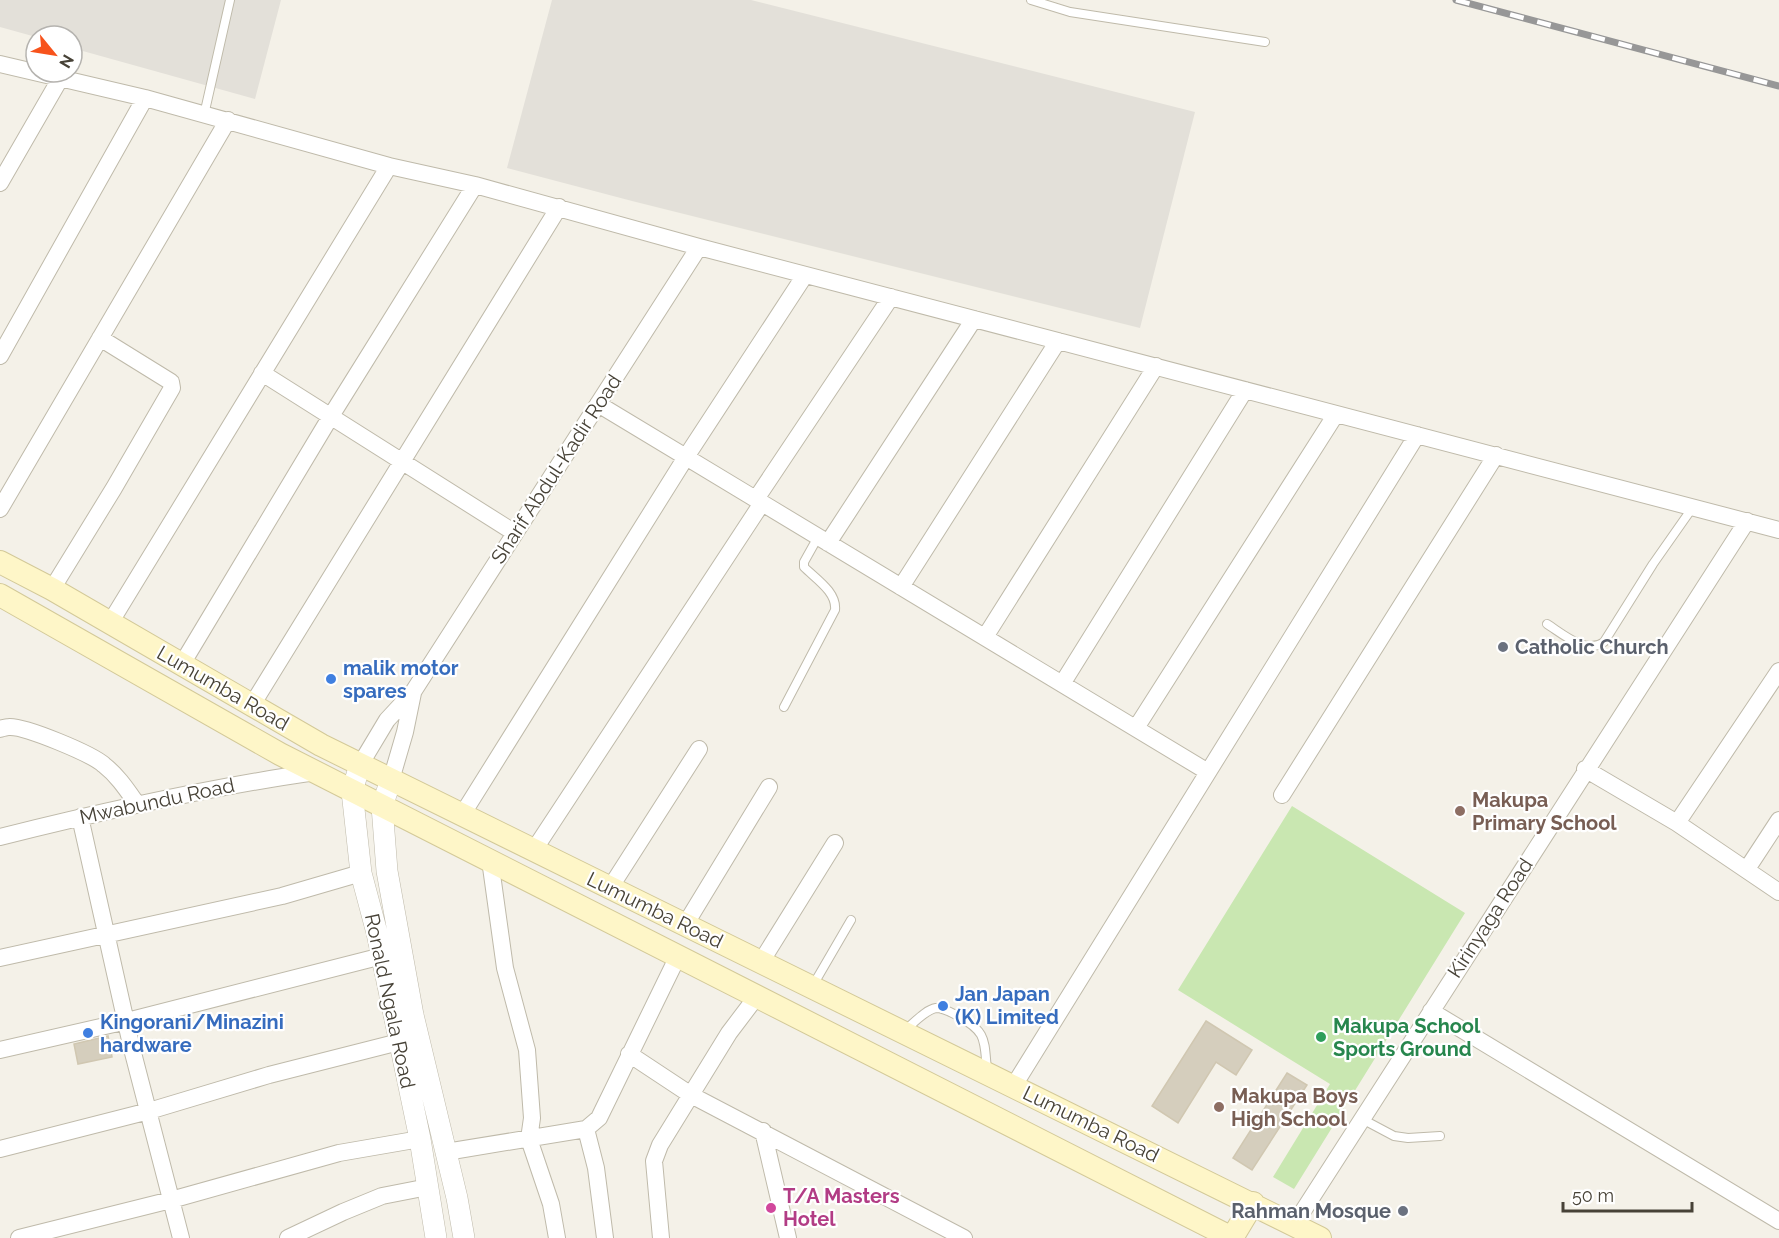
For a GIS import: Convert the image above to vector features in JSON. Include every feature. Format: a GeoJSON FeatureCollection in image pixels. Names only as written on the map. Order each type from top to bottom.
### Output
{"type":"FeatureCollection","features":[{"type":"Feature","properties":{"kind":"main road","name":"Lumumba Road"},"geometry":{"type":"LineString","coordinates":[[0,562],[52,589],[321,745],[360,765],[1320,1238]]}},
{"type":"Feature","properties":{"kind":"main road","name":"Lumumba Road"},"geometry":{"type":"LineString","coordinates":[[0,595],[280,754],[757,996],[1197,1228],[1232,1238]]}},
{"type":"Feature","properties":{"kind":"main road"},"geometry":{"type":"LineString","coordinates":[[1232,1238],[1253,1203]]}},
{"type":"Feature","properties":{"kind":"street"},"geometry":{"type":"LineString","coordinates":[[0,64],[24,70]]}},
{"type":"Feature","properties":{"kind":"street"},"geometry":{"type":"LineString","coordinates":[[0,183],[57,84]]}},
{"type":"Feature","properties":{"kind":"street"},"geometry":{"type":"LineString","coordinates":[[82,84],[145,98],[389,166],[475,185],[699,247],[1779,530]]}},
{"type":"Feature","properties":{"kind":"street"},"geometry":{"type":"LineString","coordinates":[[0,356],[145,98]]}},
{"type":"Feature","properties":{"kind":"street"},"geometry":{"type":"LineString","coordinates":[[0,509],[228,120]]}},
{"type":"Feature","properties":{"kind":"street"},"geometry":{"type":"LineString","coordinates":[[110,623],[389,166]]}},
{"type":"Feature","properties":{"kind":"street"},"geometry":{"type":"LineString","coordinates":[[182,664],[331,416],[475,185]]}},
{"type":"Feature","properties":{"kind":"street"},"geometry":{"type":"LineString","coordinates":[[252,705],[559,207]]}},
{"type":"Feature","properties":{"kind":"street","name":"Sharif Abdul-Kadir Road"},"geometry":{"type":"LineString","coordinates":[[360,765],[387,720],[413,692],[699,247]]}},
{"type":"Feature","properties":{"kind":"street"},"geometry":{"type":"LineString","coordinates":[[462,815],[686,457],[805,275]]}},
{"type":"Feature","properties":{"kind":"street"},"geometry":{"type":"LineString","coordinates":[[534,850],[891,297]]}},
{"type":"Feature","properties":{"kind":"street"},"geometry":{"type":"LineString","coordinates":[[823,540],[974,319]]}},
{"type":"Feature","properties":{"kind":"street"},"geometry":{"type":"LineString","coordinates":[[52,589],[172,388],[171,382],[100,338]]}},
{"type":"Feature","properties":{"kind":"street"},"geometry":{"type":"LineString","coordinates":[[901,586],[1058,341]]}},
{"type":"Feature","properties":{"kind":"street"},"geometry":{"type":"LineString","coordinates":[[985,637],[1156,366]]}},
{"type":"Feature","properties":{"kind":"street"},"geometry":{"type":"LineString","coordinates":[[262,373],[515,533]]}},
{"type":"Feature","properties":{"kind":"street"},"geometry":{"type":"LineString","coordinates":[[1062,684],[1245,390]]}},
{"type":"Feature","properties":{"kind":"street"},"geometry":{"type":"LineString","coordinates":[[598,404],[1208,772]]}},
{"type":"Feature","properties":{"kind":"street"},"geometry":{"type":"LineString","coordinates":[[1136,728],[1336,414]]}},
{"type":"Feature","properties":{"kind":"street"},"geometry":{"type":"LineString","coordinates":[[1013,1087],[1417,435]]}},
{"type":"Feature","properties":{"kind":"street"},"geometry":{"type":"LineString","coordinates":[[1282,795],[1496,455]]}},
{"type":"Feature","properties":{"kind":"street","name":"Kirinyaga Road"},"geometry":{"type":"LineString","coordinates":[[1294,1225],[1746,521]]}},
{"type":"Feature","properties":{"kind":"street"},"geometry":{"type":"LineString","coordinates":[[1677,823],[1779,671]]}},
{"type":"Feature","properties":{"kind":"street","name":"Sharif Abdul-Kadir Road"},"geometry":{"type":"LineString","coordinates":[[391,780],[405,732],[413,692]]}},
{"type":"Feature","properties":{"kind":"street"},"geometry":{"type":"LineString","coordinates":[[0,713],[5,728],[30,731],[92,756],[120,780],[137,804]]}},
{"type":"Feature","properties":{"kind":"street"},"geometry":{"type":"LineString","coordinates":[[610,888],[699,749]]}},
{"type":"Feature","properties":{"kind":"street","name":"Ronald Ngala Road"},"geometry":{"type":"LineString","coordinates":[[360,765],[352,791],[361,873],[382,956],[420,1139],[436,1238]]}},
{"type":"Feature","properties":{"kind":"street"},"geometry":{"type":"LineString","coordinates":[[1585,770],[1677,823],[1779,892]]}},
{"type":"Feature","properties":{"kind":"street","name":"Mwabundu Road"},"geometry":{"type":"LineString","coordinates":[[0,837],[137,804],[264,779],[316,772]]}},
{"type":"Feature","properties":{"kind":"street","name":"Ronald Ngala Road"},"geometry":{"type":"LineString","coordinates":[[391,780],[382,806],[387,871],[406,983],[457,1198],[464,1238]]}},
{"type":"Feature","properties":{"kind":"street"},"geometry":{"type":"LineString","coordinates":[[685,925],[769,787]]}},
{"type":"Feature","properties":{"kind":"street"},"geometry":{"type":"LineString","coordinates":[[80,817],[127,1021],[181,1238]]}},
{"type":"Feature","properties":{"kind":"street"},"geometry":{"type":"LineString","coordinates":[[1747,869],[1779,820]]}},
{"type":"Feature","properties":{"kind":"street"},"geometry":{"type":"LineString","coordinates":[[761,962],[835,843]]}},
{"type":"Feature","properties":{"kind":"street"},"geometry":{"type":"LineString","coordinates":[[490,860],[505,968],[527,1050],[532,1118],[529,1139],[551,1204],[557,1238]]}},
{"type":"Feature","properties":{"kind":"street"},"geometry":{"type":"LineString","coordinates":[[0,958],[282,896],[361,873]]}},
{"type":"Feature","properties":{"kind":"street"},"geometry":{"type":"LineString","coordinates":[[0,1050],[127,1021],[382,956]]}},
{"type":"Feature","properties":{"kind":"street"},"geometry":{"type":"LineString","coordinates":[[446,1152],[586,1129],[599,1118],[678,956]]}},
{"type":"Feature","properties":{"kind":"street"},"geometry":{"type":"LineString","coordinates":[[661,1238],[654,1161],[671,1125],[729,1033],[757,996]]}},
{"type":"Feature","properties":{"kind":"street"},"geometry":{"type":"LineString","coordinates":[[1431,1011],[1779,1221]]}},
{"type":"Feature","properties":{"kind":"street"},"geometry":{"type":"LineString","coordinates":[[0,1149],[149,1111],[269,1075],[399,1042]]}},
{"type":"Feature","properties":{"kind":"street"},"geometry":{"type":"LineString","coordinates":[[629,1054],[691,1095],[964,1238]]}},
{"type":"Feature","properties":{"kind":"street"},"geometry":{"type":"LineString","coordinates":[[586,1129],[596,1168],[605,1238]]}},
{"type":"Feature","properties":{"kind":"street"},"geometry":{"type":"LineString","coordinates":[[763,1131],[788,1238]]}},
{"type":"Feature","properties":{"kind":"street"},"geometry":{"type":"LineString","coordinates":[[19,1238],[171,1200],[339,1153],[420,1139]]}},
{"type":"Feature","properties":{"kind":"street"},"geometry":{"type":"LineString","coordinates":[[288,1238],[382,1196],[428,1187]]}},
{"type":"Feature","properties":{"kind":"lane"},"geometry":{"type":"LineString","coordinates":[[203,116],[230,0]]}},
{"type":"Feature","properties":{"kind":"lane"},"geometry":{"type":"LineString","coordinates":[[1031,0],[1070,12],[1265,42]]}},
{"type":"Feature","properties":{"kind":"lane"},"geometry":{"type":"LineString","coordinates":[[1547,624],[1590,648],[1604,642],[1653,564],[1693,507]]}},
{"type":"Feature","properties":{"kind":"lane"},"geometry":{"type":"LineString","coordinates":[[784,707],[835,610],[836,602],[832,594],[804,567],[804,562],[823,540]]}},
{"type":"Feature","properties":{"kind":"lane"},"geometry":{"type":"LineString","coordinates":[[811,988],[850,920]]}},
{"type":"Feature","properties":{"kind":"lane"},"geometry":{"type":"LineString","coordinates":[[903,1032],[925,1013],[936,1008],[948,1011],[975,1025],[982,1035],[987,1074]]}},
{"type":"Feature","properties":{"kind":"lane"},"geometry":{"type":"LineString","coordinates":[[1362,1119],[1394,1136],[1408,1138],[1440,1136]]}},
{"type":"Feature","properties":{"kind":"shaded area"},"geometry":{"type":"Polygon","coordinates":[[[0,0],[281,0],[255,99],[84,51],[84,24],[24,24],[24,34],[0,27],[0,0]]]}},
{"type":"Feature","properties":{"kind":"shaded area"},"geometry":{"type":"Polygon","coordinates":[[[552,0],[751,0],[1195,112],[1140,328],[507,168],[552,0]]]}},
{"type":"Feature","properties":{"kind":"green space","name":"Makupa School Sports Ground"},"geometry":{"type":"Polygon","coordinates":[[[1292,806],[1465,913],[1294,1189],[1273,1177],[1330,1084],[1178,990],[1292,806]]]}},
{"type":"Feature","properties":{"kind":"building"},"geometry":{"type":"Polygon","coordinates":[[[1206,1021],[1252,1050],[1236,1075],[1216,1062],[1178,1123],[1152,1106],[1206,1021]]]}},
{"type":"Feature","properties":{"kind":"building"},"geometry":{"type":"Polygon","coordinates":[[[108,1036],[112,1057],[78,1064],[74,1044],[108,1036]]]}},
{"type":"Feature","properties":{"kind":"building"},"geometry":{"type":"Polygon","coordinates":[[[1287,1073],[1307,1085],[1252,1170],[1233,1158],[1287,1073]]]}},
{"type":"Feature","properties":{"kind":"railway"},"geometry":{"type":"LineString","coordinates":[[1456,0],[1779,86]]}},
{"type":"Feature","properties":{"kind":"place","name":"Catholic Church"},"geometry":{"type":"Point","coordinates":[1503,647]}},
{"type":"Feature","properties":{"kind":"place","name":"malik motor spares"},"geometry":{"type":"Point","coordinates":[331,679]}},
{"type":"Feature","properties":{"kind":"place","name":"Makupa Primary School"},"geometry":{"type":"Point","coordinates":[1460,811]}},
{"type":"Feature","properties":{"kind":"place","name":"Jan Japan (K) Limited"},"geometry":{"type":"Point","coordinates":[943,1006]}},
{"type":"Feature","properties":{"kind":"place","name":"Kingorani/Minazini hardware"},"geometry":{"type":"Point","coordinates":[88,1033]}},
{"type":"Feature","properties":{"kind":"place","name":"Makupa School Sports Ground"},"geometry":{"type":"Point","coordinates":[1321,1037]}},
{"type":"Feature","properties":{"kind":"place","name":"Makupa Boys High School"},"geometry":{"type":"Point","coordinates":[1219,1107]}},
{"type":"Feature","properties":{"kind":"place","name":"T/A Masters Hotel"},"geometry":{"type":"Point","coordinates":[771,1208]}},
{"type":"Feature","properties":{"kind":"place","name":"Rahman Mosque"},"geometry":{"type":"Point","coordinates":[1403,1211]}}]}
